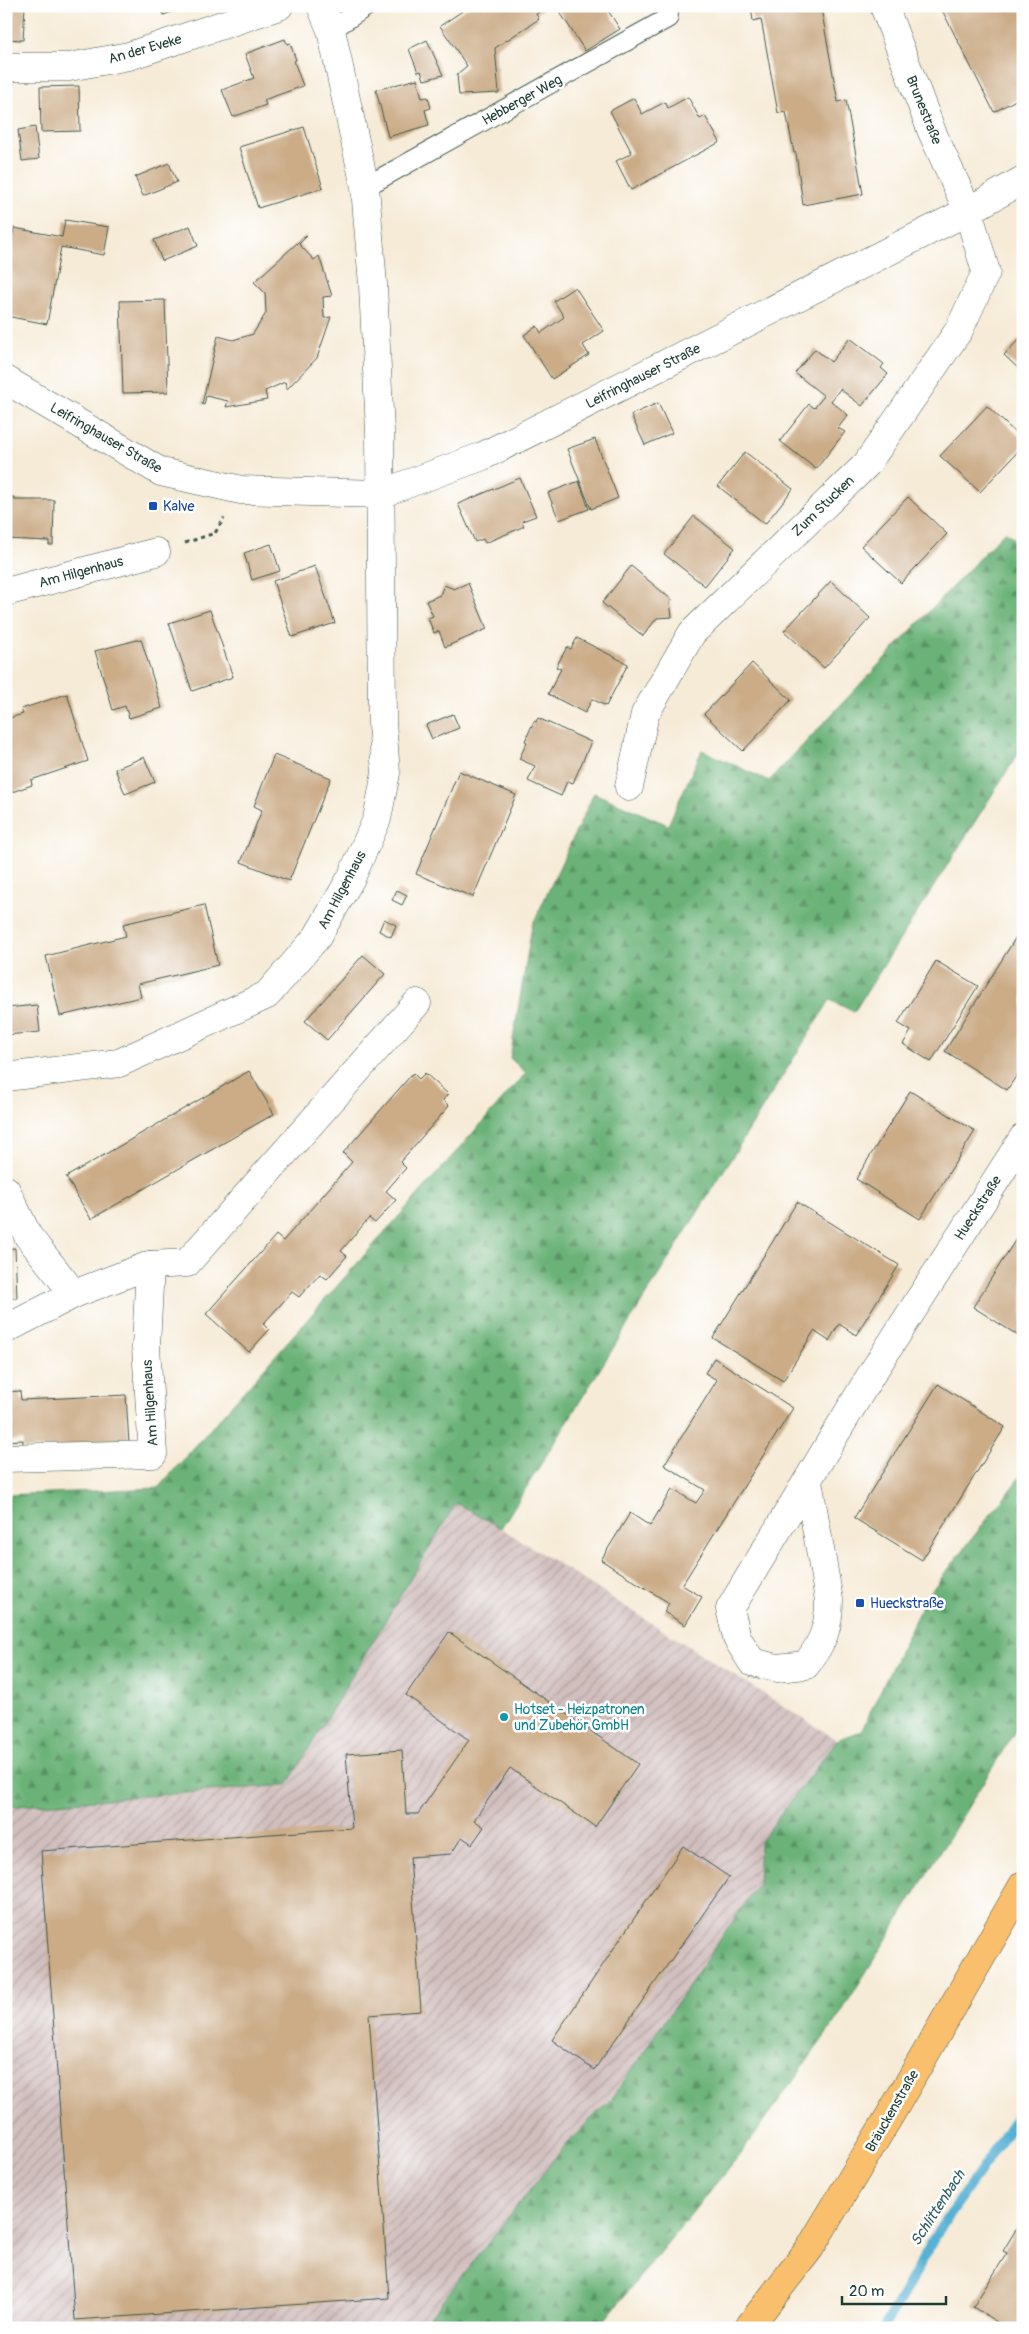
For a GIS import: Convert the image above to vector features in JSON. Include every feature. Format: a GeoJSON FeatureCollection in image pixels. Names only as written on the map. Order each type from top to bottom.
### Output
{"type":"FeatureCollection","features":[{"type":"Feature","properties":{"kind":"main road","name":"Bräuckenstraße"},"geometry":{"type":"LineString","coordinates":[[748,2328],[810,2248],[890,2115],[1023,1885]]}},
{"type":"Feature","properties":{"kind":"street","name":"An der Eveke"},"geometry":{"type":"LineString","coordinates":[[6,67],[69,67],[129,56],[279,6]]}},
{"type":"Feature","properties":{"kind":"street","name":"Brunestraße"},"geometry":{"type":"LineString","coordinates":[[884,6],[932,132],[968,211]]}},
{"type":"Feature","properties":{"kind":"street"},"geometry":{"type":"LineString","coordinates":[[326,18],[365,187],[376,345],[380,494]]}},
{"type":"Feature","properties":{"kind":"street","name":"Leifringhauser Straße"},"geometry":{"type":"LineString","coordinates":[[6,380],[161,472],[241,490],[380,494],[483,456],[968,211],[1023,180]]}},
{"type":"Feature","properties":{"kind":"street","name":"Zum Stucken"},"geometry":{"type":"LineString","coordinates":[[629,787],[645,714],[692,634],[866,464],[959,330],[986,272],[968,211]]}},
{"type":"Feature","properties":{"kind":"street","name":"Am Hilgenhaus"},"geometry":{"type":"LineString","coordinates":[[6,1077],[119,1062],[190,1032],[267,995],[317,937],[351,878],[377,819],[386,773],[382,722],[380,494]]}},
{"type":"Feature","properties":{"kind":"street","name":"Am Hilgenhaus"},"geometry":{"type":"LineString","coordinates":[[6,592],[156,552]]}},
{"type":"Feature","properties":{"kind":"street"},"geometry":{"type":"LineString","coordinates":[[6,1329],[74,1294],[150,1265],[187,1262],[417,1003]]}},
{"type":"Feature","properties":{"kind":"street","name":"Hueckstraße"},"geometry":{"type":"LineString","coordinates":[[808,1481],[829,1600],[829,1618],[822,1643],[806,1665],[777,1668],[752,1662],[736,1638],[730,1610],[869,1378],[1023,1138]]}},
{"type":"Feature","properties":{"kind":"street"},"geometry":{"type":"LineString","coordinates":[[6,1190],[28,1236],[74,1294]]}},
{"type":"Feature","properties":{"kind":"street","name":"Am Hilgenhaus"},"geometry":{"type":"LineString","coordinates":[[6,1458],[153,1454],[146,1347],[150,1265]]}},
{"type":"Feature","properties":{"kind":"lane"},"geometry":{"type":"LineString","coordinates":[[326,18],[366,6]]}},
{"type":"Feature","properties":{"kind":"lane","name":"Hebberger Weg"},"geometry":{"type":"LineString","coordinates":[[365,187],[668,18],[669,6]]}},
{"type":"Feature","properties":{"kind":"path"},"geometry":{"type":"LineString","coordinates":[[156,552],[215,533],[241,490]]}},
{"type":"Feature","properties":{"kind":"shaded area"},"geometry":{"type":"Polygon","coordinates":[[[456,1503],[501,1528],[837,1740],[760,1842],[758,1884],[613,2097],[567,2143],[421,2328],[6,2328],[6,1807],[287,1785],[456,1503]]]}},
{"type":"Feature","properties":{"kind":"green space"},"geometry":{"type":"Polygon","coordinates":[[[1005,531],[1023,547],[1023,746],[854,1012],[830,1000],[501,1528],[456,1503],[287,1785],[6,1807],[6,1495],[158,1488],[526,1073],[510,1058],[532,926],[594,793],[668,825],[702,750],[769,781],[1005,531]]]}},
{"type":"Feature","properties":{"kind":"green space"},"geometry":{"type":"Polygon","coordinates":[[[1023,1473],[1023,1718],[839,2016],[745,2148],[598,2328],[421,2328],[567,2143],[613,2097],[758,1884],[760,1842],[837,1740],[861,1731],[925,1599],[1023,1473]]]}},
{"type":"Feature","properties":{"kind":"building"},"geometry":{"type":"Polygon","coordinates":[[[6,6],[25,6],[23,40],[6,39],[6,6]]]}},
{"type":"Feature","properties":{"kind":"building"},"geometry":{"type":"Polygon","coordinates":[[[160,6],[189,6],[163,15],[160,6]]]}},
{"type":"Feature","properties":{"kind":"building"},"geometry":{"type":"Polygon","coordinates":[[[470,6],[547,6],[536,14],[539,19],[495,48],[499,93],[459,95],[457,74],[467,66],[440,26],[470,6]]]}},
{"type":"Feature","properties":{"kind":"building"},"geometry":{"type":"Polygon","coordinates":[[[556,6],[605,6],[620,29],[585,51],[556,6]]]}},
{"type":"Feature","properties":{"kind":"building"},"geometry":{"type":"Polygon","coordinates":[[[751,6],[821,8],[838,102],[846,100],[863,194],[803,205],[796,153],[794,153],[786,112],[778,113],[761,19],[753,21],[751,6]]]}},
{"type":"Feature","properties":{"kind":"building"},"geometry":{"type":"Polygon","coordinates":[[[940,6],[1023,6],[1023,96],[994,112],[940,6]]]}},
{"type":"Feature","properties":{"kind":"building"},"geometry":{"type":"Polygon","coordinates":[[[285,39],[287,44],[290,43],[303,86],[264,100],[266,105],[233,117],[222,90],[254,78],[245,54],[285,39]]]}},
{"type":"Feature","properties":{"kind":"building"},"geometry":{"type":"Polygon","coordinates":[[[427,40],[443,75],[424,80],[421,71],[418,72],[409,49],[427,40]]]}},
{"type":"Feature","properties":{"kind":"building"},"geometry":{"type":"Polygon","coordinates":[[[417,79],[422,98],[428,97],[431,108],[425,110],[429,125],[388,137],[376,90],[417,79]]]}},
{"type":"Feature","properties":{"kind":"building"},"geometry":{"type":"Polygon","coordinates":[[[79,86],[80,131],[41,132],[40,87],[79,86]]]}},
{"type":"Feature","properties":{"kind":"building"},"geometry":{"type":"Polygon","coordinates":[[[688,97],[700,119],[705,116],[720,142],[631,190],[616,161],[632,153],[610,111],[634,98],[642,114],[665,102],[668,108],[688,97]]]}},
{"type":"Feature","properties":{"kind":"building"},"geometry":{"type":"Polygon","coordinates":[[[35,127],[39,159],[22,161],[18,130],[35,127]]]}},
{"type":"Feature","properties":{"kind":"building"},"geometry":{"type":"Polygon","coordinates":[[[304,127],[323,188],[258,208],[239,147],[304,127]]]}},
{"type":"Feature","properties":{"kind":"building"},"geometry":{"type":"Polygon","coordinates":[[[169,163],[177,182],[143,196],[135,177],[169,163]]]}},
{"type":"Feature","properties":{"kind":"building"},"geometry":{"type":"Polygon","coordinates":[[[65,220],[109,227],[104,255],[61,247],[47,324],[6,316],[6,272],[14,228],[62,237],[65,220]]]}},
{"type":"Feature","properties":{"kind":"building"},"geometry":{"type":"Polygon","coordinates":[[[190,226],[198,246],[162,261],[154,240],[190,226]]]}},
{"type":"Feature","properties":{"kind":"building"},"geometry":{"type":"Polygon","coordinates":[[[306,235],[299,244],[314,260],[319,256],[332,296],[323,297],[324,318],[331,317],[317,358],[287,389],[285,382],[265,391],[267,400],[226,407],[228,401],[206,396],[204,405],[202,404],[218,336],[233,340],[253,334],[266,313],[265,293],[254,282],[306,235]]]}},
{"type":"Feature","properties":{"kind":"building"},"geometry":{"type":"Polygon","coordinates":[[[575,287],[604,331],[583,345],[589,355],[552,379],[524,335],[537,326],[541,333],[564,317],[554,301],[575,287]]]}},
{"type":"Feature","properties":{"kind":"building"},"geometry":{"type":"Polygon","coordinates":[[[165,300],[168,392],[123,393],[120,301],[165,300]]]}},
{"type":"Feature","properties":{"kind":"building"},"geometry":{"type":"Polygon","coordinates":[[[1023,335],[1023,373],[1004,355],[1023,335]]]}},
{"type":"Feature","properties":{"kind":"building"},"geometry":{"type":"Polygon","coordinates":[[[850,338],[884,364],[881,368],[888,374],[862,406],[840,389],[831,401],[848,415],[838,428],[845,432],[816,469],[780,441],[809,404],[814,408],[824,396],[795,373],[815,349],[831,362],[850,338]]]}},
{"type":"Feature","properties":{"kind":"building"},"geometry":{"type":"Polygon","coordinates":[[[658,403],[672,433],[645,445],[631,415],[658,403]]]}},
{"type":"Feature","properties":{"kind":"building"},"geometry":{"type":"Polygon","coordinates":[[[987,406],[1023,440],[1023,446],[980,492],[940,456],[987,406]]]}},
{"type":"Feature","properties":{"kind":"building"},"geometry":{"type":"Polygon","coordinates":[[[595,439],[618,498],[591,509],[567,449],[595,439]]]}},
{"type":"Feature","properties":{"kind":"building"},"geometry":{"type":"Polygon","coordinates":[[[745,452],[793,489],[765,524],[718,486],[745,452]]]}},
{"type":"Feature","properties":{"kind":"building"},"geometry":{"type":"Polygon","coordinates":[[[520,478],[536,516],[522,521],[524,526],[516,530],[485,543],[483,539],[475,542],[458,504],[520,478]]]}},
{"type":"Feature","properties":{"kind":"building"},"geometry":{"type":"Polygon","coordinates":[[[579,481],[589,509],[559,520],[548,493],[579,481]]]}},
{"type":"Feature","properties":{"kind":"building"},"geometry":{"type":"Polygon","coordinates":[[[11,497],[14,497],[14,500],[54,500],[53,545],[49,545],[49,541],[6,539],[6,499],[12,500],[11,497]]]}},
{"type":"Feature","properties":{"kind":"building"},"geometry":{"type":"Polygon","coordinates":[[[908,497],[947,534],[901,583],[861,546],[908,497]]]}},
{"type":"Feature","properties":{"kind":"building"},"geometry":{"type":"Polygon","coordinates":[[[694,516],[735,548],[705,586],[664,554],[694,516]]]}},
{"type":"Feature","properties":{"kind":"building"},"geometry":{"type":"Polygon","coordinates":[[[271,544],[280,571],[252,580],[244,553],[271,544]]]}},
{"type":"Feature","properties":{"kind":"building"},"geometry":{"type":"Polygon","coordinates":[[[315,566],[335,623],[292,637],[273,581],[315,566]]]}},
{"type":"Feature","properties":{"kind":"building"},"geometry":{"type":"Polygon","coordinates":[[[631,566],[672,600],[670,602],[672,617],[657,618],[643,636],[602,603],[631,566]]]}},
{"type":"Feature","properties":{"kind":"building"},"geometry":{"type":"Polygon","coordinates":[[[831,581],[870,618],[824,668],[784,631],[831,581]]]}},
{"type":"Feature","properties":{"kind":"building"},"geometry":{"type":"Polygon","coordinates":[[[468,583],[487,629],[445,647],[439,631],[434,633],[428,618],[433,616],[426,601],[440,595],[444,585],[454,589],[468,583]]]}},
{"type":"Feature","properties":{"kind":"building"},"geometry":{"type":"Polygon","coordinates":[[[210,610],[233,677],[192,691],[169,623],[210,610]]]}},
{"type":"Feature","properties":{"kind":"building"},"geometry":{"type":"Polygon","coordinates":[[[577,638],[628,664],[606,706],[592,699],[585,713],[548,694],[561,669],[556,667],[567,647],[571,649],[577,638]]]}},
{"type":"Feature","properties":{"kind":"building"},"geometry":{"type":"Polygon","coordinates":[[[141,639],[162,708],[129,718],[125,706],[113,710],[95,651],[141,639]]]}},
{"type":"Feature","properties":{"kind":"building"},"geometry":{"type":"Polygon","coordinates":[[[752,663],[791,700],[743,751],[704,714],[752,663]]]}},
{"type":"Feature","properties":{"kind":"building"},"geometry":{"type":"Polygon","coordinates":[[[67,694],[88,761],[31,780],[32,785],[6,794],[6,719],[23,714],[21,709],[67,694]]]}},
{"type":"Feature","properties":{"kind":"building"},"geometry":{"type":"Polygon","coordinates":[[[453,714],[459,728],[432,739],[426,725],[453,714]]]}},
{"type":"Feature","properties":{"kind":"building"},"geometry":{"type":"Polygon","coordinates":[[[538,718],[591,742],[573,783],[567,781],[561,796],[528,781],[535,766],[519,759],[534,721],[536,722],[538,718]]]}},
{"type":"Feature","properties":{"kind":"building"},"geometry":{"type":"Polygon","coordinates":[[[274,755],[331,778],[289,881],[241,862],[262,810],[254,806],[274,755]]]}},
{"type":"Feature","properties":{"kind":"building"},"geometry":{"type":"Polygon","coordinates":[[[144,757],[155,782],[125,794],[115,769],[144,757]]]}},
{"type":"Feature","properties":{"kind":"building"},"geometry":{"type":"Polygon","coordinates":[[[459,771],[516,795],[473,897],[416,874],[459,771]]]}},
{"type":"Feature","properties":{"kind":"building"},"geometry":{"type":"Polygon","coordinates":[[[397,890],[407,895],[402,905],[392,900],[397,890]]]}},
{"type":"Feature","properties":{"kind":"building"},"geometry":{"type":"Polygon","coordinates":[[[204,905],[218,965],[138,984],[141,997],[60,1016],[46,956],[126,936],[123,924],[204,905]]]}},
{"type":"Feature","properties":{"kind":"building"},"geometry":{"type":"Polygon","coordinates":[[[384,919],[396,925],[391,937],[379,931],[384,919]]]}},
{"type":"Feature","properties":{"kind":"building"},"geometry":{"type":"Polygon","coordinates":[[[1023,926],[1023,1066],[1007,1090],[945,1051],[1023,926]]]}},
{"type":"Feature","properties":{"kind":"building"},"geometry":{"type":"Polygon","coordinates":[[[363,955],[385,974],[327,1040],[305,1021],[363,955]]]}},
{"type":"Feature","properties":{"kind":"building"},"geometry":{"type":"Polygon","coordinates":[[[936,961],[978,986],[931,1062],[903,1044],[911,1031],[898,1023],[936,961]]]}},
{"type":"Feature","properties":{"kind":"building"},"geometry":{"type":"Polygon","coordinates":[[[37,1005],[40,1032],[6,1035],[6,1008],[37,1005]]]}},
{"type":"Feature","properties":{"kind":"building"},"geometry":{"type":"Polygon","coordinates":[[[249,1071],[274,1114],[91,1219],[66,1177],[249,1071]]]}},
{"type":"Feature","properties":{"kind":"building"},"geometry":{"type":"Polygon","coordinates":[[[413,1073],[419,1079],[425,1073],[448,1094],[443,1100],[449,1106],[400,1162],[406,1168],[386,1191],[396,1200],[375,1223],[369,1218],[341,1251],[347,1256],[327,1279],[320,1274],[299,1297],[292,1292],[263,1324],[269,1330],[249,1352],[206,1314],[276,1235],[283,1241],[352,1162],[343,1153],[413,1073]]]}},
{"type":"Feature","properties":{"kind":"building"},"geometry":{"type":"Polygon","coordinates":[[[910,1091],[975,1131],[920,1219],[856,1179],[910,1091]]]}},
{"type":"Feature","properties":{"kind":"building"},"geometry":{"type":"Polygon","coordinates":[[[797,1202],[899,1265],[856,1335],[839,1324],[829,1341],[814,1331],[783,1381],[713,1338],[797,1202]]]}},
{"type":"Feature","properties":{"kind":"building"},"geometry":{"type":"Polygon","coordinates":[[[1016,1239],[1023,1243],[1022,1338],[973,1307],[1016,1239]]]}},
{"type":"Feature","properties":{"kind":"building"},"geometry":{"type":"Polygon","coordinates":[[[15,1248],[17,1298],[6,1298],[6,1249],[15,1248]]]}},
{"type":"Feature","properties":{"kind":"building"},"geometry":{"type":"Polygon","coordinates":[[[714,1358],[793,1408],[682,1585],[702,1597],[685,1625],[664,1612],[669,1603],[601,1560],[630,1513],[650,1526],[672,1489],[696,1503],[705,1490],[664,1465],[717,1380],[705,1373],[714,1358]]]}},
{"type":"Feature","properties":{"kind":"building"},"geometry":{"type":"Polygon","coordinates":[[[938,1384],[1005,1427],[922,1560],[854,1518],[938,1384]]]}},
{"type":"Feature","properties":{"kind":"building"},"geometry":{"type":"Polygon","coordinates":[[[20,1391],[21,1400],[126,1395],[129,1444],[23,1449],[23,1440],[6,1441],[6,1392],[20,1391]]]}},
{"type":"Feature","properties":{"kind":"building"},"geometry":{"type":"Polygon","coordinates":[[[449,1632],[638,1764],[595,1827],[510,1768],[474,1820],[484,1827],[472,1844],[462,1837],[451,1854],[410,1857],[421,2011],[369,2015],[389,2298],[75,2320],[41,1851],[352,1828],[346,1754],[402,1750],[406,1814],[418,1814],[469,1740],[406,1695],[449,1632]]]}},
{"type":"Feature","properties":{"kind":"building"},"geometry":{"type":"Polygon","coordinates":[[[683,1846],[729,1877],[594,2070],[552,2040],[683,1846]]]}},
{"type":"Feature","properties":{"kind":"building"},"geometry":{"type":"Polygon","coordinates":[[[1023,2218],[1023,2328],[997,2328],[1000,2324],[973,2307],[1007,2253],[1003,2251],[1023,2218]]]}},
{"type":"Feature","properties":{"kind":"waterway","name":"Schlittenbach"},"geometry":{"type":"LineString","coordinates":[[884,2328],[939,2230],[1023,2109]]}},
{"type":"Feature","properties":{"kind":"place","name":"Kalve"},"geometry":{"type":"Point","coordinates":[153,506]}},
{"type":"Feature","properties":{"kind":"place","name":"Hueckstraße"},"geometry":{"type":"Point","coordinates":[860,1603]}},
{"type":"Feature","properties":{"kind":"place","name":"Hotset - Heizpatronen und Zubehör GmbH"},"geometry":{"type":"Point","coordinates":[504,1717]}}]}
